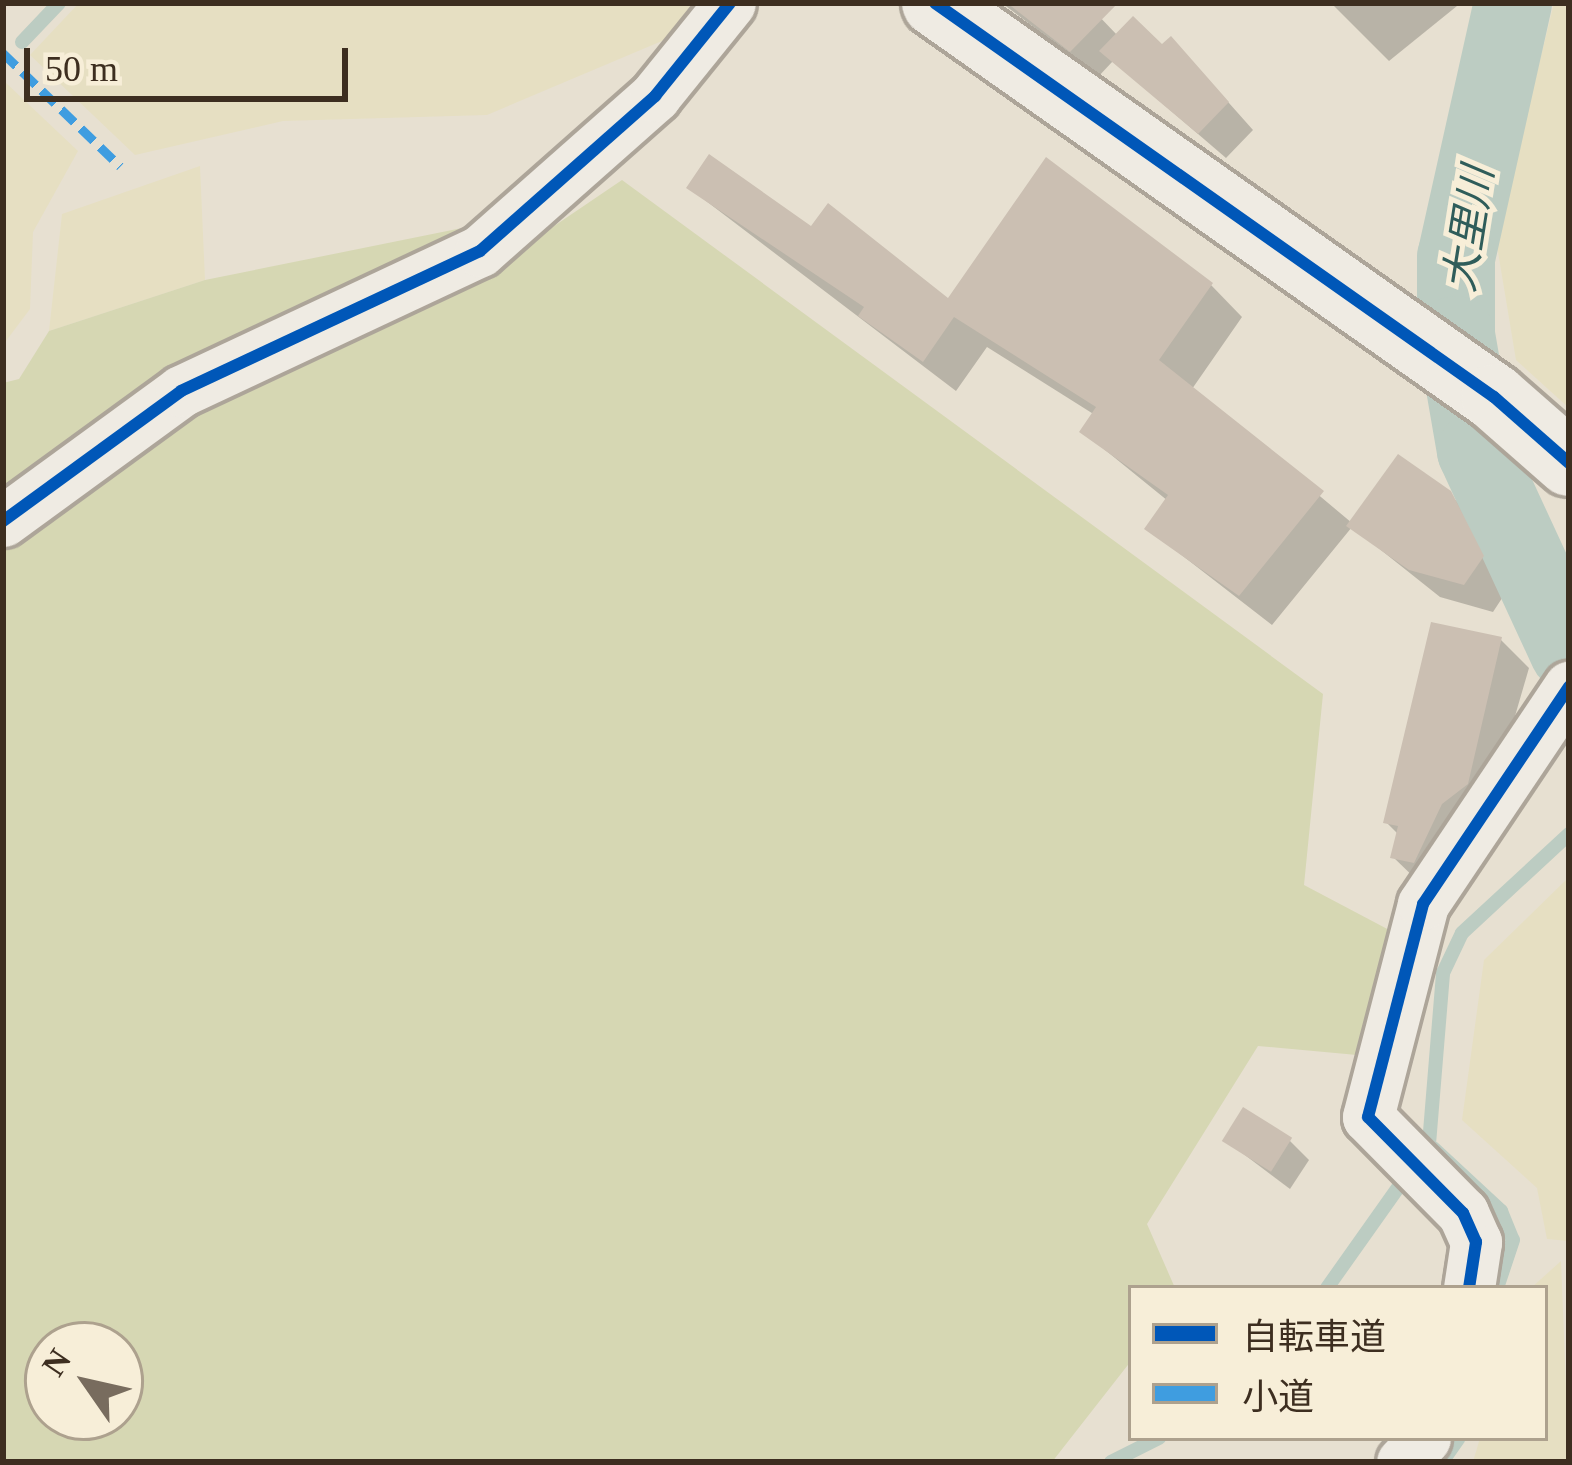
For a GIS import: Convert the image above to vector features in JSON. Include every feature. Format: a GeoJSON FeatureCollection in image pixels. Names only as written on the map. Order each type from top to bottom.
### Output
{"type":"FeatureCollection","features":[{"type":"Feature","properties":{"kind":"street"},"geometry":{"type":"LineString","coordinates":[[3,521],[181,391],[480,251],[655,96],[730,3]]}},
{"type":"Feature","properties":{"kind":"street"},"geometry":{"type":"LineString","coordinates":[[935,3],[1494,397],[1569,463]]}},
{"type":"Feature","properties":{"kind":"street"},"geometry":{"type":"LineString","coordinates":[[1469,1285],[1476,1242],[1463,1213],[1368,1118],[1423,904],[1566,691]]}},
{"type":"Feature","properties":{"kind":"shaded area"},"geometry":{"type":"Polygon","coordinates":[[[79,3],[702,3],[669,38],[487,115],[283,121],[135,155],[30,55],[79,3]]]}},
{"type":"Feature","properties":{"kind":"shaded area"},"geometry":{"type":"Polygon","coordinates":[[[1554,3],[1569,3],[1569,408],[1516,360],[1496,240],[1554,3]]]}},
{"type":"Feature","properties":{"kind":"shaded area"},"geometry":{"type":"Polygon","coordinates":[[[4,81],[78,151],[33,232],[30,309],[3,345],[4,81]]]}},
{"type":"Feature","properties":{"kind":"shaded area"},"geometry":{"type":"Polygon","coordinates":[[[200,166],[205,280],[49,331],[62,214],[200,166]]]}},
{"type":"Feature","properties":{"kind":"shaded area"},"geometry":{"type":"Polygon","coordinates":[[[1569,877],[1569,1241],[1547,1239],[1537,1188],[1462,1120],[1484,960],[1569,877]]]}},
{"type":"Feature","properties":{"kind":"shaded area"},"geometry":{"type":"Polygon","coordinates":[[[1561,1261],[1569,1462],[1473,1462],[1479,1441],[1548,1441],[1548,1285],[1534,1285],[1561,1261]]]}},
{"type":"Feature","properties":{"kind":"green space"},"geometry":{"type":"Polygon","coordinates":[[[622,180],[1323,694],[1304,885],[1393,932],[1357,1055],[1258,1046],[1147,1224],[1174,1285],[1128,1285],[1128,1365],[1052,1462],[3,1462],[3,383],[19,379],[49,331],[205,280],[467,227],[507,258],[622,180]]]}},
{"type":"Feature","properties":{"kind":"building"},"geometry":{"type":"Polygon","coordinates":[[[1007,3],[1118,3],[1070,52],[1007,3]]]}},
{"type":"Feature","properties":{"kind":"building"},"geometry":{"type":"Polygon","coordinates":[[[1133,16],[1162,44],[1171,36],[1229,102],[1198,134],[1099,51],[1133,16]]]}},
{"type":"Feature","properties":{"kind":"building"},"geometry":{"type":"Polygon","coordinates":[[[709,154],[811,226],[828,203],[948,298],[1046,157],[1213,283],[1159,360],[1324,491],[1239,596],[1144,529],[1168,495],[1079,432],[1096,407],[954,317],[923,362],[858,316],[864,307],[686,188],[709,154]]]}},
{"type":"Feature","properties":{"kind":"building"},"geometry":{"type":"Polygon","coordinates":[[[1398,454],[1451,491],[1484,556],[1464,585],[1409,570],[1346,526],[1398,454]]]}},
{"type":"Feature","properties":{"kind":"building"},"geometry":{"type":"Polygon","coordinates":[[[1431,622],[1502,637],[1468,784],[1442,804],[1414,863],[1390,858],[1398,826],[1383,823],[1431,622]]]}},
{"type":"Feature","properties":{"kind":"building"},"geometry":{"type":"Polygon","coordinates":[[[1243,1107],[1292,1138],[1271,1172],[1222,1141],[1243,1107]]]}},
{"type":"Feature","properties":{"kind":"waterway"},"geometry":{"type":"LineString","coordinates":[[22,42],[59,3]]}},
{"type":"Feature","properties":{"kind":"waterway","name":"大里川"},"geometry":{"type":"LineString","coordinates":[[1513,3],[1456,257],[1456,335],[1476,451],[1569,652]]}},
{"type":"Feature","properties":{"kind":"waterway","name":"大里川"},"geometry":{"type":"LineString","coordinates":[[1329,1285],[1429,1144],[1443,973],[1462,933],[1569,834]]}},
{"type":"Feature","properties":{"kind":"waterway"},"geometry":{"type":"LineString","coordinates":[[1433,1148],[1501,1211],[1513,1240],[1498,1285]]}},
{"type":"Feature","properties":{"kind":"waterway","name":"大里川"},"geometry":{"type":"LineString","coordinates":[[1111,1462],[1153,1441]]}},
{"type":"Feature","properties":{"kind":"waterway"},"geometry":{"type":"LineString","coordinates":[[1442,1462],[1457,1441]]}},
{"type":"Feature","properties":{"kind":"marked path"},"geometry":{"type":"LineString","coordinates":[[3,53],[120,166]]}},
{"type":"Feature","properties":{"kind":"cycle path"},"geometry":{"type":"LineString","coordinates":[[3,521],[181,391],[480,251],[655,96],[730,3]]}},
{"type":"Feature","properties":{"kind":"cycle path"},"geometry":{"type":"LineString","coordinates":[[935,3],[1494,397],[1569,463]]}},
{"type":"Feature","properties":{"kind":"cycle path"},"geometry":{"type":"LineString","coordinates":[[1469,1285],[1476,1242],[1463,1213],[1368,1117],[1423,904],[1569,687]]}}]}
